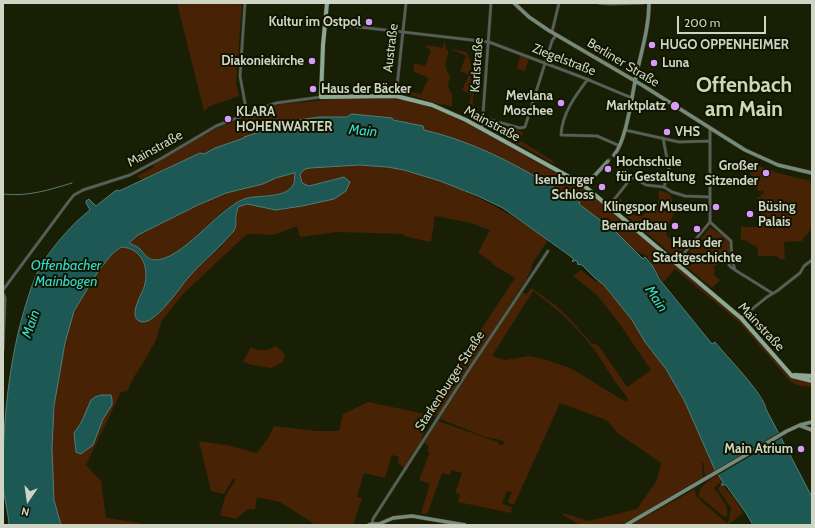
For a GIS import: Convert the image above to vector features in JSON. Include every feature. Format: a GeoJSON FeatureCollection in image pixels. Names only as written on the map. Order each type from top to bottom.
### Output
{"type":"FeatureCollection","features":[{"type":"Feature","properties":{"kind":"main road"},"geometry":{"type":"LineString","coordinates":[[321,97],[323,46],[327,3]]}},
{"type":"Feature","properties":{"kind":"main road","name":"Berliner Straße"},"geometry":{"type":"LineString","coordinates":[[514,3],[529,16],[556,35],[636,81],[745,150],[786,168],[812,173]]}},
{"type":"Feature","properties":{"kind":"main road"},"geometry":{"type":"LineString","coordinates":[[614,155],[620,146],[636,81],[648,20],[649,3]]}},
{"type":"Feature","properties":{"kind":"main road","name":"Mainstraße"},"geometry":{"type":"LineString","coordinates":[[321,97],[396,96],[442,109],[482,129],[585,186],[742,318],[796,378],[812,380]]}},
{"type":"Feature","properties":{"kind":"main road"},"geometry":{"type":"LineString","coordinates":[[585,186],[608,161]]}},
{"type":"Feature","properties":{"kind":"main road"},"geometry":{"type":"LineString","coordinates":[[789,372],[798,376],[812,376]]}},
{"type":"Feature","properties":{"kind":"main road"},"geometry":{"type":"LineString","coordinates":[[626,525],[787,431],[812,422]]}},
{"type":"Feature","properties":{"kind":"main road"},"geometry":{"type":"LineString","coordinates":[[806,425],[812,428]]}},
{"type":"Feature","properties":{"kind":"main road"},"geometry":{"type":"LineString","coordinates":[[798,426],[812,428]]}},
{"type":"Feature","properties":{"kind":"main road"},"geometry":{"type":"LineString","coordinates":[[370,524],[379,524],[393,518],[412,516],[465,525]]}},
{"type":"Feature","properties":{"kind":"street"},"geometry":{"type":"LineString","coordinates":[[245,3],[240,76],[247,114]]}},
{"type":"Feature","properties":{"kind":"street","name":"Austraße"},"geometry":{"type":"LineString","coordinates":[[396,96],[406,3]]}},
{"type":"Feature","properties":{"kind":"street","name":"Karlstraße"},"geometry":{"type":"LineString","coordinates":[[482,129],[491,3]]}},
{"type":"Feature","properties":{"kind":"street"},"geometry":{"type":"LineString","coordinates":[[552,32],[559,3]]}},
{"type":"Feature","properties":{"kind":"street"},"geometry":{"type":"LineString","coordinates":[[599,3],[643,3]]}},
{"type":"Feature","properties":{"kind":"street","name":"Ziegelstraße"},"geometry":{"type":"LineString","coordinates":[[325,22],[488,42],[588,79],[632,98]]}},
{"type":"Feature","properties":{"kind":"street"},"geometry":{"type":"LineString","coordinates":[[483,118],[522,128],[526,125],[552,41],[556,35]]}},
{"type":"Feature","properties":{"kind":"street"},"geometry":{"type":"LineString","coordinates":[[588,79],[570,104],[563,120],[561,135],[597,136],[620,146]]}},
{"type":"Feature","properties":{"kind":"street","name":"Mainstraße"},"geometry":{"type":"LineString","coordinates":[[3,290],[74,195],[83,190],[125,176],[162,158],[210,128],[280,102],[321,97]]}},
{"type":"Feature","properties":{"kind":"street"},"geometry":{"type":"LineString","coordinates":[[676,263],[710,222],[710,128]]}},
{"type":"Feature","properties":{"kind":"street"},"geometry":{"type":"LineString","coordinates":[[624,130],[679,142],[710,141]]}},
{"type":"Feature","properties":{"kind":"street"},"geometry":{"type":"LineString","coordinates":[[663,138],[669,169],[664,187]]}},
{"type":"Feature","properties":{"kind":"street"},"geometry":{"type":"LineString","coordinates":[[609,207],[633,177],[649,186],[664,187],[672,192],[685,196],[710,197]]}},
{"type":"Feature","properties":{"kind":"street"},"geometry":{"type":"LineString","coordinates":[[710,222],[732,241],[732,262],[730,262],[729,265],[734,270],[772,293]]}},
{"type":"Feature","properties":{"kind":"street","name":"Starkenburger Straße"},"geometry":{"type":"LineString","coordinates":[[370,524],[474,362],[548,251]]}},
{"type":"Feature","properties":{"kind":"street"},"geometry":{"type":"LineString","coordinates":[[742,318],[772,293],[777,291],[801,272],[804,266],[812,260]]}},
{"type":"Feature","properties":{"kind":"street"},"geometry":{"type":"LineString","coordinates":[[3,293],[5,298],[3,350]]}},
{"type":"Feature","properties":{"kind":"shaded area"},"geometry":{"type":"Polygon","coordinates":[[[177,3],[230,3],[242,5],[236,82],[239,96],[210,106],[204,111],[177,3]]]}},
{"type":"Feature","properties":{"kind":"shaded area"},"geometry":{"type":"Polygon","coordinates":[[[444,41],[448,51],[445,64],[450,77],[448,86],[452,95],[452,107],[410,95],[410,92],[421,94],[428,79],[427,77],[414,72],[414,63],[425,66],[431,50],[426,47],[426,45],[443,48],[444,41]]]}},
{"type":"Feature","properties":{"kind":"shaded area"},"geometry":{"type":"Polygon","coordinates":[[[452,49],[466,52],[471,62],[471,82],[474,85],[472,110],[467,110],[472,95],[462,90],[469,75],[460,71],[466,56],[452,49]]]}},
{"type":"Feature","properties":{"kind":"shaded area"},"geometry":{"type":"Polygon","coordinates":[[[520,55],[529,59],[525,71],[517,69],[520,55]]]}},
{"type":"Feature","properties":{"kind":"shaded area"},"geometry":{"type":"Polygon","coordinates":[[[391,98],[417,103],[444,112],[583,188],[734,313],[760,340],[792,378],[812,383],[812,387],[800,386],[791,382],[740,323],[675,269],[663,282],[647,256],[636,251],[616,232],[579,204],[580,202],[576,202],[503,159],[465,142],[424,130],[423,126],[393,120],[349,115],[346,117],[319,117],[298,120],[229,143],[204,154],[200,153],[142,180],[137,176],[154,167],[152,164],[203,134],[273,106],[336,99],[391,98]]]}},
{"type":"Feature","properties":{"kind":"shaded area"},"geometry":{"type":"Polygon","coordinates":[[[493,124],[522,132],[523,134],[517,144],[490,128],[493,124]]]}},
{"type":"Feature","properties":{"kind":"shaded area"},"geometry":{"type":"Polygon","coordinates":[[[521,141],[553,161],[556,165],[518,144],[521,141]]]}},
{"type":"Feature","properties":{"kind":"shaded area"},"geometry":{"type":"Polygon","coordinates":[[[743,158],[775,172],[810,180],[810,184],[812,184],[812,229],[802,241],[784,242],[785,258],[782,260],[776,256],[758,256],[758,248],[743,239],[741,241],[741,227],[761,227],[761,202],[757,202],[758,198],[764,192],[763,190],[760,192],[754,184],[749,170],[741,163],[743,158]]]}},
{"type":"Feature","properties":{"kind":"shaded area"},"geometry":{"type":"Polygon","coordinates":[[[359,165],[389,167],[414,173],[455,187],[493,205],[548,240],[532,264],[531,271],[525,281],[470,366],[460,361],[515,278],[492,264],[492,262],[478,253],[490,230],[471,223],[435,216],[431,242],[404,236],[404,234],[337,232],[300,237],[297,226],[273,235],[246,235],[182,295],[162,320],[156,340],[127,391],[121,392],[86,465],[101,481],[106,518],[140,523],[140,525],[61,525],[54,500],[52,448],[54,406],[65,343],[74,311],[99,270],[112,254],[121,247],[132,250],[139,255],[145,267],[146,275],[136,306],[138,320],[221,247],[235,228],[238,207],[247,204],[276,210],[316,202],[341,177],[309,186],[302,183],[300,174],[305,169],[359,165]],[[91,400],[81,423],[74,433],[98,431],[105,413],[91,400]]]}},
{"type":"Feature","properties":{"kind":"shaded area"},"geometry":{"type":"Polygon","coordinates":[[[295,173],[294,182],[286,191],[273,195],[242,199],[216,217],[185,246],[164,258],[154,260],[148,257],[139,248],[129,243],[138,235],[198,205],[226,193],[263,184],[276,178],[295,173]]]}},
{"type":"Feature","properties":{"kind":"shaded area"},"geometry":{"type":"Polygon","coordinates":[[[659,190],[670,194],[672,199],[672,209],[674,209],[673,216],[665,230],[667,233],[666,235],[683,249],[676,258],[615,206],[620,197],[624,207],[636,216],[643,215],[659,200],[659,190]]]}},
{"type":"Feature","properties":{"kind":"shaded area"},"geometry":{"type":"Polygon","coordinates":[[[710,227],[719,233],[720,232],[731,242],[731,256],[723,265],[720,263],[713,267],[715,270],[714,275],[720,280],[712,288],[681,262],[710,227]]]}},
{"type":"Feature","properties":{"kind":"shaded area"},"geometry":{"type":"Polygon","coordinates":[[[581,270],[596,282],[599,281],[604,285],[632,320],[645,342],[666,369],[684,400],[715,470],[705,476],[702,462],[703,477],[620,525],[580,525],[563,515],[564,513],[589,521],[637,509],[657,480],[661,463],[616,432],[606,420],[560,403],[514,505],[508,501],[512,492],[507,491],[502,504],[512,507],[511,513],[458,502],[460,494],[455,493],[462,473],[451,470],[450,475],[442,473],[427,515],[421,513],[430,484],[419,480],[430,452],[427,451],[429,446],[424,443],[438,421],[498,442],[499,445],[504,444],[503,441],[486,437],[440,418],[521,292],[527,294],[531,288],[554,304],[570,319],[592,344],[594,343],[599,346],[627,387],[651,370],[619,323],[597,295],[573,276],[581,270]],[[533,291],[492,356],[505,360],[530,356],[547,360],[572,369],[626,402],[628,398],[580,332],[533,291]]]}},
{"type":"Feature","properties":{"kind":"shaded area"},"geometry":{"type":"Polygon","coordinates":[[[276,346],[285,354],[283,362],[271,368],[243,362],[251,347],[257,350],[264,350],[276,346]]]}},
{"type":"Feature","properties":{"kind":"shaded area"},"geometry":{"type":"Polygon","coordinates":[[[459,362],[466,365],[468,369],[439,415],[437,414],[436,417],[430,415],[459,362]]]}},
{"type":"Feature","properties":{"kind":"shaded area"},"geometry":{"type":"Polygon","coordinates":[[[368,402],[430,415],[421,441],[404,468],[398,463],[399,457],[392,455],[385,478],[364,473],[357,497],[362,498],[353,525],[313,525],[313,523],[280,502],[257,497],[255,510],[248,509],[236,519],[220,515],[225,497],[236,479],[233,479],[224,494],[211,491],[199,441],[231,446],[257,453],[268,438],[274,426],[316,431],[339,431],[343,414],[368,402]]]}},
{"type":"Feature","properties":{"kind":"shaded area"},"geometry":{"type":"Polygon","coordinates":[[[719,474],[722,481],[714,488],[726,505],[728,513],[727,517],[724,517],[700,497],[700,500],[728,524],[731,508],[718,489],[723,485],[736,501],[743,513],[728,525],[631,525],[695,489],[696,496],[699,499],[700,490],[702,487],[719,474]]]}},
{"type":"Feature","properties":{"kind":"water","name":"Offenbacher Mainbogen"},"geometry":{"type":"Polygon","coordinates":[[[352,114],[392,118],[393,120],[423,126],[424,130],[465,142],[484,150],[522,169],[576,201],[577,200],[580,202],[579,204],[616,232],[643,259],[645,257],[652,265],[660,280],[712,344],[715,342],[744,375],[764,402],[766,409],[812,497],[812,525],[753,525],[726,485],[721,485],[723,482],[715,470],[684,400],[666,369],[645,342],[632,320],[604,285],[582,265],[577,264],[578,263],[575,260],[573,262],[572,261],[574,259],[503,208],[478,196],[440,181],[404,170],[359,165],[310,168],[305,169],[300,174],[302,183],[309,186],[344,177],[350,182],[346,191],[334,199],[276,210],[247,204],[238,207],[234,231],[192,273],[160,312],[147,321],[142,322],[137,320],[135,316],[136,306],[146,280],[143,260],[134,251],[128,248],[121,247],[112,254],[99,270],[74,311],[65,343],[54,406],[52,448],[54,500],[61,525],[10,525],[3,485],[5,416],[11,368],[21,322],[40,266],[65,234],[90,210],[86,201],[89,199],[96,206],[115,191],[119,191],[200,153],[204,154],[215,148],[244,137],[298,120],[319,117],[346,117],[352,114]],[[295,173],[276,178],[263,184],[226,193],[198,205],[138,235],[129,243],[139,248],[148,257],[154,260],[165,258],[187,244],[233,205],[244,199],[271,196],[285,192],[294,183],[295,173]]]}},
{"type":"Feature","properties":{"kind":"water"},"geometry":{"type":"Polygon","coordinates":[[[102,395],[111,395],[112,405],[103,419],[93,445],[81,454],[76,452],[74,433],[81,423],[91,400],[102,395]]]}},
{"type":"Feature","properties":{"kind":"pier"},"geometry":{"type":"Polygon","coordinates":[[[780,432],[783,437],[718,475],[714,471],[780,432]]]}},
{"type":"Feature","properties":{"kind":"waterway"},"geometry":{"type":"LineString","coordinates":[[3,194],[29,194],[72,183]]}},
{"type":"Feature","properties":{"kind":"tunnel"},"geometry":{"type":"LineString","coordinates":[[608,161],[614,155]]}},
{"type":"Feature","properties":{"kind":"place","name":"Kultur im Ostpol"},"geometry":{"type":"Point","coordinates":[369,22]}},
{"type":"Feature","properties":{"kind":"place","name":"HUGO OPPENHEIMER"},"geometry":{"type":"Point","coordinates":[652,45]}},
{"type":"Feature","properties":{"kind":"place","name":"Diakoniekirche"},"geometry":{"type":"Point","coordinates":[312,61]}},
{"type":"Feature","properties":{"kind":"place","name":"Luna"},"geometry":{"type":"Point","coordinates":[654,63]}},
{"type":"Feature","properties":{"kind":"place","name":"Haus der Bäcker"},"geometry":{"type":"Point","coordinates":[313,89]}},
{"type":"Feature","properties":{"kind":"place","name":"Mevlana Moschee"},"geometry":{"type":"Point","coordinates":[561,103]}},
{"type":"Feature","properties":{"kind":"place","name":"Marktplatz"},"geometry":{"type":"Point","coordinates":[675,106]}},
{"type":"Feature","properties":{"kind":"place","name":"KLARA HOHENWARTER"},"geometry":{"type":"Point","coordinates":[228,119]}},
{"type":"Feature","properties":{"kind":"place","name":"VHS"},"geometry":{"type":"Point","coordinates":[667,132]}},
{"type":"Feature","properties":{"kind":"place","name":"Hochschule für Gestaltung"},"geometry":{"type":"Point","coordinates":[608,169]}},
{"type":"Feature","properties":{"kind":"place","name":"Großer Sitzender"},"geometry":{"type":"Point","coordinates":[766,173]}},
{"type":"Feature","properties":{"kind":"place","name":"Isenburger Schloss"},"geometry":{"type":"Point","coordinates":[602,187]}},
{"type":"Feature","properties":{"kind":"place","name":"Klingspor Museum"},"geometry":{"type":"Point","coordinates":[716,207]}},
{"type":"Feature","properties":{"kind":"place","name":"Büsing Palais"},"geometry":{"type":"Point","coordinates":[750,214]}},
{"type":"Feature","properties":{"kind":"place","name":"Bernardbau"},"geometry":{"type":"Point","coordinates":[675,226]}},
{"type":"Feature","properties":{"kind":"place","name":"Haus der Stadtgeschichte"},"geometry":{"type":"Point","coordinates":[697,229]}},
{"type":"Feature","properties":{"kind":"place","name":"Main Atrium"},"geometry":{"type":"Point","coordinates":[801,449]}},
{"type":"Feature","properties":{"kind":"district","name":"Offenbach am Main"},"geometry":{"type":"Point","coordinates":[744,98]}},
{"type":"Feature","properties":{"kind":"water label","name":"Main"},"geometry":{"type":"Point","coordinates":[363,131]}},
{"type":"Feature","properties":{"kind":"water label","name":"Main"},"geometry":{"type":"Point","coordinates":[656,299]}},
{"type":"Feature","properties":{"kind":"water label","name":"Main"},"geometry":{"type":"Point","coordinates":[31,324]}}]}
